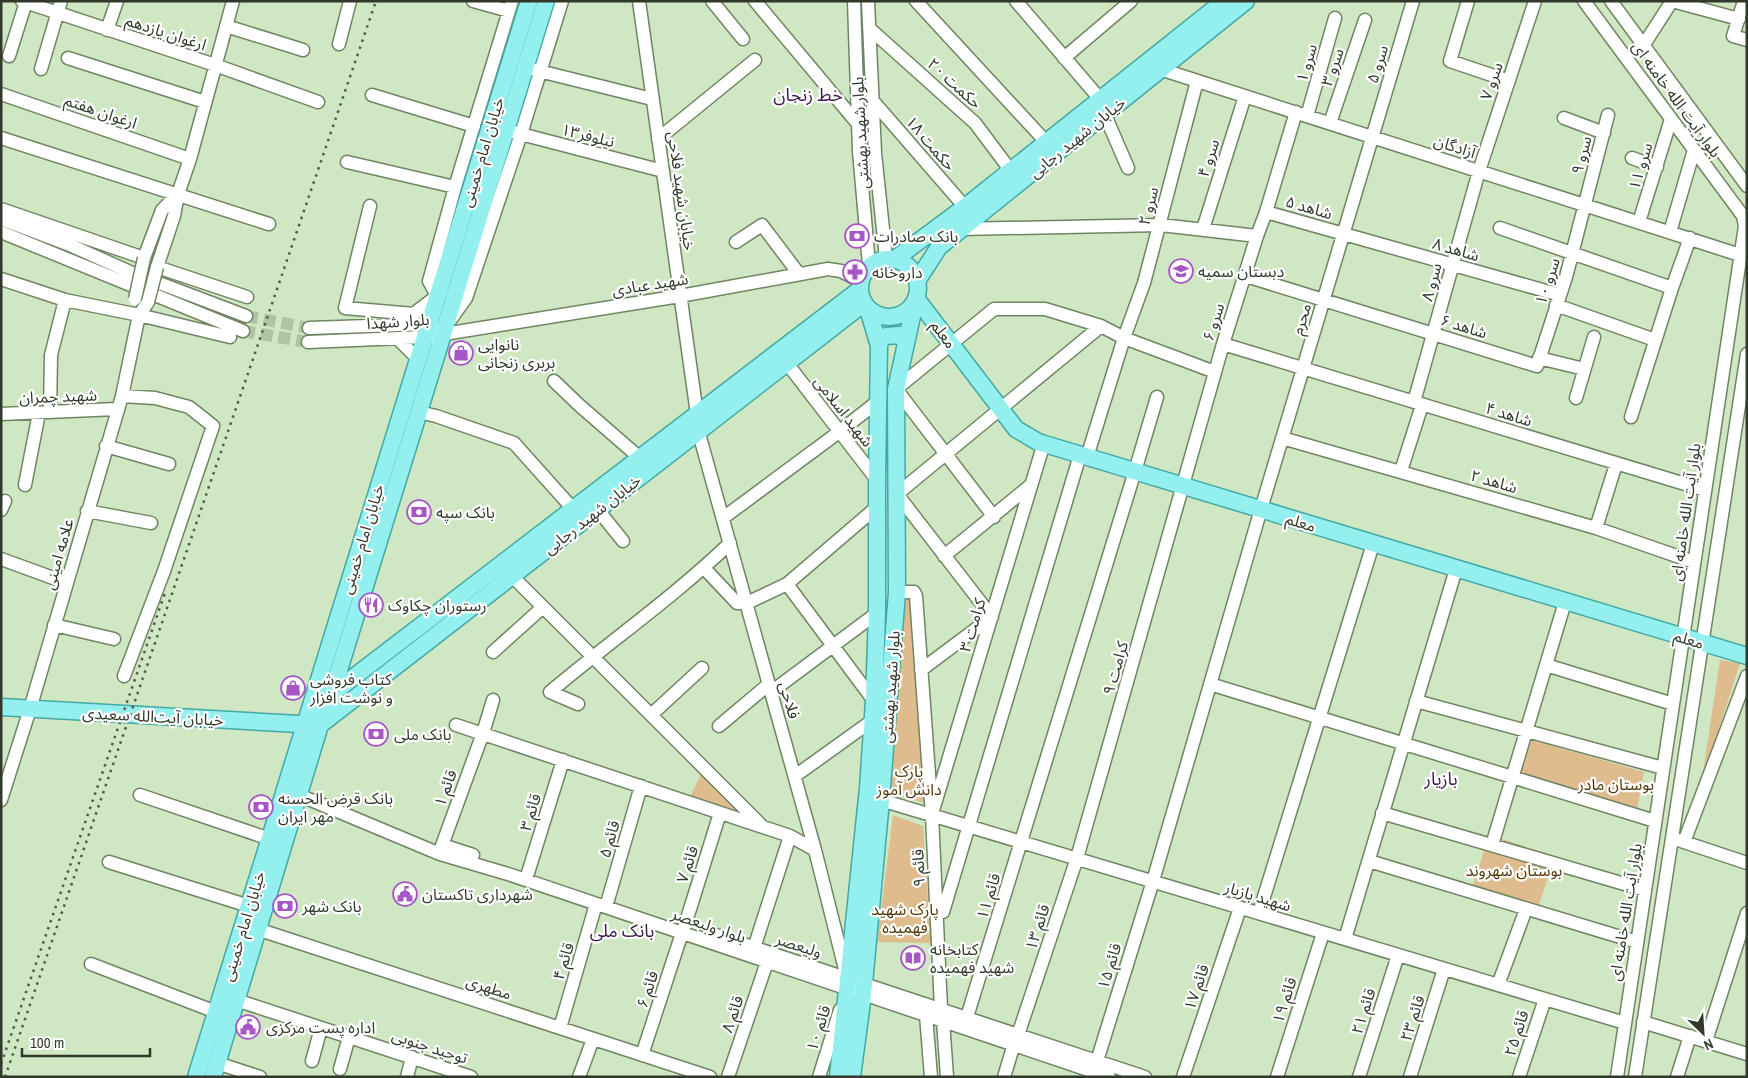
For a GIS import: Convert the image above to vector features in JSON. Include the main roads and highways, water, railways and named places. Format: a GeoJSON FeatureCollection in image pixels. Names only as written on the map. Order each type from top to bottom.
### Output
{"type":"FeatureCollection","features":[{"type":"Feature","properties":{"kind":"main road","name":"خیابان امام خمینی"},"geometry":{"type":"LineString","coordinates":[[215,1070],[299,795],[313,725],[312,702],[365,559],[378,517],[418,360],[529,1]]}},
{"type":"Feature","properties":{"kind":"main road","name":"خیابان امام خمینی"},"geometry":{"type":"LineString","coordinates":[[378,517],[419,412],[445,329],[514,132],[533,69],[546,1]]}},
{"type":"Feature","properties":{"kind":"main road","name":"خیابان شهید رجایی"},"geometry":{"type":"LineString","coordinates":[[918,281],[939,247],[1105,115],[1156,63],[1224,1]]}},
{"type":"Feature","properties":{"kind":"main road","name":"خیابان شهید رجایی"},"geometry":{"type":"LineString","coordinates":[[890,259],[965,207],[1100,99],[1246,1]]}},
{"type":"Feature","properties":{"kind":"main road"},"geometry":{"type":"LineString","coordinates":[[890,259],[910,267],[918,281],[918,290],[912,306],[904,313],[895,317],[876,315],[863,296],[863,272],[877,261],[890,259]]}},
{"type":"Feature","properties":{"kind":"main road","name":"خیابان شهید رجایی"},"geometry":{"type":"LineString","coordinates":[[331,696],[640,458],[698,422],[786,362],[863,296]]}},
{"type":"Feature","properties":{"kind":"main road","name":"خیابان شهید رجایی"},"geometry":{"type":"LineString","coordinates":[[313,725],[598,510],[698,422],[863,296]]}},
{"type":"Feature","properties":{"kind":"main road","name":"بلوار شهید بهشتی"},"geometry":{"type":"LineString","coordinates":[[838,1077],[868,788],[874,701],[877,613],[878,507],[876,480],[879,346],[863,296]]}},
{"type":"Feature","properties":{"kind":"main road","name":"بلوار شهید بهشتی"},"geometry":{"type":"LineString","coordinates":[[852,1077],[882,800],[898,592],[896,389],[916,298]]}},
{"type":"Feature","properties":{"kind":"main road","name":"معلم"},"geometry":{"type":"LineString","coordinates":[[916,298],[1016,429],[1044,444],[1747,656]]}},
{"type":"Feature","properties":{"kind":"main road"},"geometry":{"type":"LineString","coordinates":[[879,346],[881,339],[892,334],[899,335],[906,342]]}},
{"type":"Feature","properties":{"kind":"main road","name":"خیابان امام خمینی"},"geometry":{"type":"LineString","coordinates":[[196,1077],[270,839],[313,725],[331,696],[343,657],[365,559]]}},
{"type":"Feature","properties":{"kind":"main road"},"geometry":{"type":"LineString","coordinates":[[343,657],[345,666],[353,672],[366,669]]}},
{"type":"Feature","properties":{"kind":"main road"},"geometry":{"type":"LineString","coordinates":[[312,702],[331,696]]}},
{"type":"Feature","properties":{"kind":"main road","name":"خیابان آیت‌الله سعیدی"},"geometry":{"type":"LineString","coordinates":[[1,708],[313,725]]}},
{"type":"Feature","properties":{"kind":"tunnel"},"geometry":{"type":"LineString","coordinates":[[246,316],[309,328]]}},
{"type":"Feature","properties":{"kind":"tunnel"},"geometry":{"type":"LineString","coordinates":[[243,331],[308,342]]}},
{"type":"Feature","properties":{"kind":"railway"},"geometry":{"type":"LineString","coordinates":[[5,1077],[376,1]]}},
{"type":"Feature","properties":{"kind":"railway"},"geometry":{"type":"LineString","coordinates":[[1,1064],[166,590]]}},
{"type":"Feature","properties":{"kind":"place","name":"بانک صادرات"},"geometry":{"type":"Point","coordinates":[857,236]}},
{"type":"Feature","properties":{"kind":"place","name":"دبستان سمیه"},"geometry":{"type":"Point","coordinates":[1181,271]}},
{"type":"Feature","properties":{"kind":"place","name":"داروخانه"},"geometry":{"type":"Point","coordinates":[855,272]}},
{"type":"Feature","properties":{"kind":"place","name":"نانوایی بربری زنجانی"},"geometry":{"type":"Point","coordinates":[461,353]}},
{"type":"Feature","properties":{"kind":"place","name":"بانک سپه"},"geometry":{"type":"Point","coordinates":[419,512]}},
{"type":"Feature","properties":{"kind":"place","name":"رستوران چکاوک"},"geometry":{"type":"Point","coordinates":[371,605]}},
{"type":"Feature","properties":{"kind":"place","name":"کتاب فروشی و نوشت افزار"},"geometry":{"type":"Point","coordinates":[293,688]}},
{"type":"Feature","properties":{"kind":"place","name":"بانک ملی"},"geometry":{"type":"Point","coordinates":[376,734]}},
{"type":"Feature","properties":{"kind":"place","name":"بانک قرض الحسنه مهر ایران"},"geometry":{"type":"Point","coordinates":[261,807]}},
{"type":"Feature","properties":{"kind":"place","name":"شهرداری تاکستان"},"geometry":{"type":"Point","coordinates":[405,894]}},
{"type":"Feature","properties":{"kind":"place","name":"بانک شهر"},"geometry":{"type":"Point","coordinates":[285,906]}},
{"type":"Feature","properties":{"kind":"place","name":"کتابخانه شهید فهمیده"},"geometry":{"type":"Point","coordinates":[913,958]}},
{"type":"Feature","properties":{"kind":"place","name":"اداره پست مرکزی"},"geometry":{"type":"Point","coordinates":[248,1027]}},
{"type":"Feature","properties":{"kind":"district","name":"خط زنجان"},"geometry":{"type":"Point","coordinates":[808,94]}},
{"type":"Feature","properties":{"kind":"district","name":"بازیار"},"geometry":{"type":"Point","coordinates":[1441,778]}},
{"type":"Feature","properties":{"kind":"district","name":"بانک ملی"},"geometry":{"type":"Point","coordinates":[622,930]}},
{"type":"Feature","properties":{"kind":"park label","name":"پارک دانش آموز"},"geometry":{"type":"Point","coordinates":[909,780]}},
{"type":"Feature","properties":{"kind":"park label","name":"بوستان مادر"},"geometry":{"type":"Point","coordinates":[1616,784]}},
{"type":"Feature","properties":{"kind":"park label","name":"بوستان شهروند"},"geometry":{"type":"Point","coordinates":[1514,870]}},
{"type":"Feature","properties":{"kind":"park label","name":"پارک شهید فهمیده"},"geometry":{"type":"Point","coordinates":[905,918]}}]}
